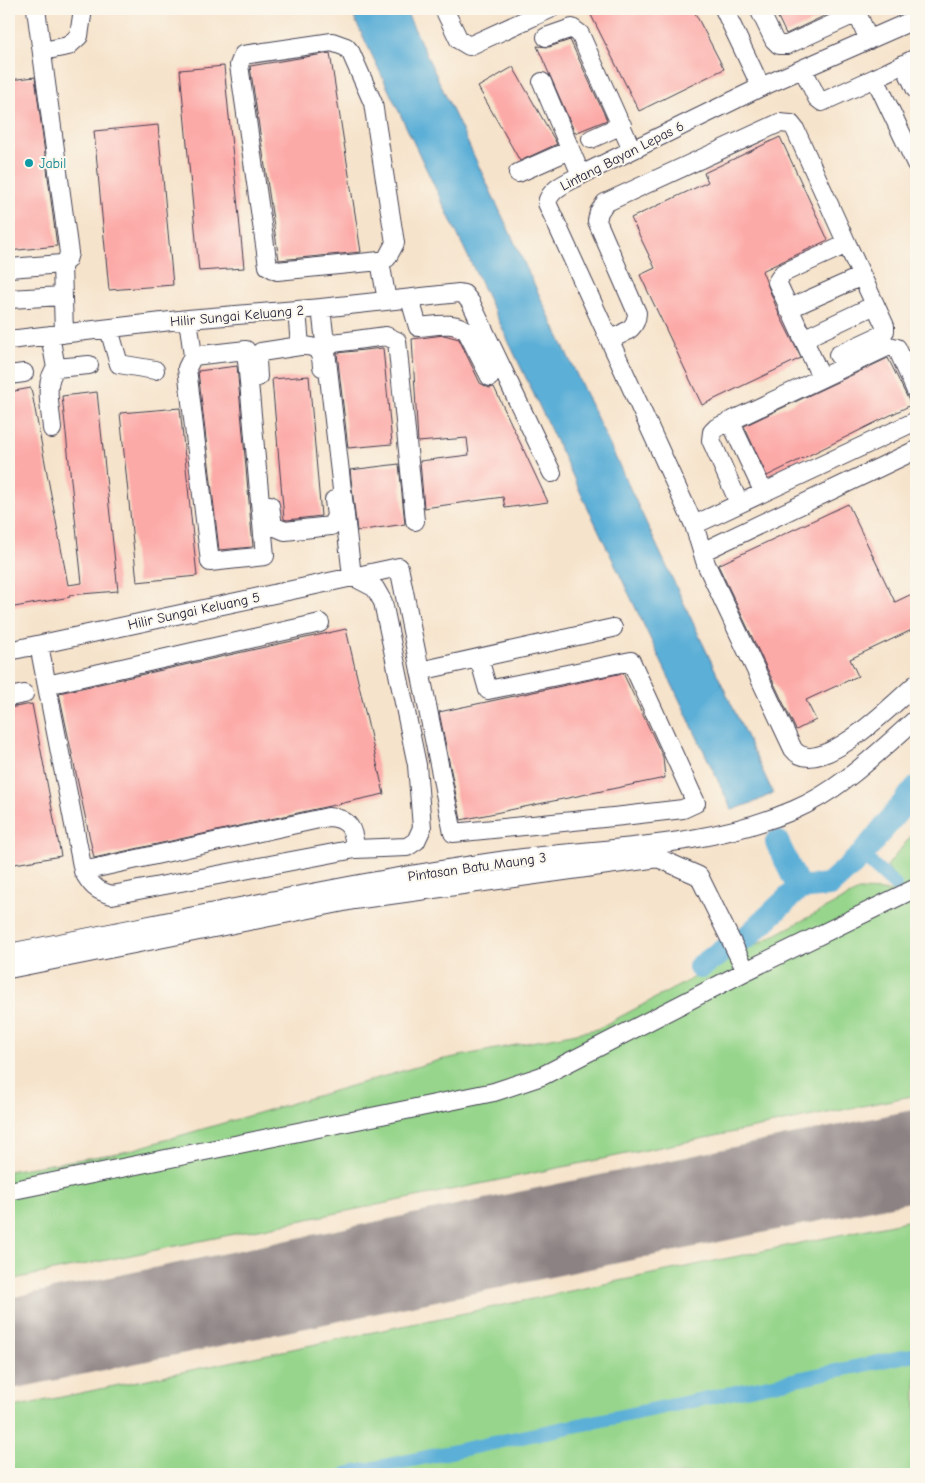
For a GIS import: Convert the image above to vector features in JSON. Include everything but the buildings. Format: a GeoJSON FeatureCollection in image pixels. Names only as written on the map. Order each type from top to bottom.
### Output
{"type":"FeatureCollection","features":[{"type":"Feature","properties":{"kind":"street"},"geometry":{"type":"LineString","coordinates":[[9,268],[62,264],[67,260],[69,253],[36,9]]}},
{"type":"Feature","properties":{"kind":"street"},"geometry":{"type":"LineString","coordinates":[[43,51],[68,46],[79,36],[83,9]]}},
{"type":"Feature","properties":{"kind":"street"},"geometry":{"type":"LineString","coordinates":[[444,9],[459,40],[469,46],[550,9]]}},
{"type":"Feature","properties":{"kind":"street"},"geometry":{"type":"LineString","coordinates":[[724,9],[761,88]]}},
{"type":"Feature","properties":{"kind":"street"},"geometry":{"type":"LineString","coordinates":[[759,9],[774,40],[783,46],[860,11],[869,40]]}},
{"type":"Feature","properties":{"kind":"street","name":"Lintang Bayan Lepas 6"},"geometry":{"type":"LineString","coordinates":[[916,19],[761,88],[581,175],[553,191],[548,196],[547,203],[611,339],[694,525],[702,552],[797,754],[806,758],[845,745],[916,684]]}},
{"type":"Feature","properties":{"kind":"street"},"geometry":{"type":"LineString","coordinates":[[546,37],[572,28],[580,34],[632,150]]}},
{"type":"Feature","properties":{"kind":"street"},"geometry":{"type":"LineString","coordinates":[[332,42],[346,47],[351,53],[373,103],[395,243],[387,258],[380,261],[277,270],[268,266],[239,65],[243,55],[332,42]]}},
{"type":"Feature","properties":{"kind":"street"},"geometry":{"type":"LineString","coordinates":[[803,69],[822,102],[910,61],[916,90]]}},
{"type":"Feature","properties":{"kind":"street"},"geometry":{"type":"LineString","coordinates":[[875,78],[916,164]]}},
{"type":"Feature","properties":{"kind":"street"},"geometry":{"type":"LineString","coordinates":[[542,82],[581,175]]}},
{"type":"Feature","properties":{"kind":"street"},"geometry":{"type":"LineString","coordinates":[[611,339],[633,328],[636,324],[637,313],[597,221],[599,212],[606,203],[779,123],[791,124],[795,129],[885,326],[885,331],[881,335],[838,355]]}},
{"type":"Feature","properties":{"kind":"street"},"geometry":{"type":"LineString","coordinates":[[592,139],[622,125]]}},
{"type":"Feature","properties":{"kind":"street"},"geometry":{"type":"LineString","coordinates":[[518,173],[570,150]]}},
{"type":"Feature","properties":{"kind":"street"},"geometry":{"type":"LineString","coordinates":[[821,377],[778,288],[779,277],[847,244]]}},
{"type":"Feature","properties":{"kind":"street"},"geometry":{"type":"LineString","coordinates":[[380,261],[386,301]]}},
{"type":"Feature","properties":{"kind":"street"},"geometry":{"type":"LineString","coordinates":[[52,429],[49,383],[50,375],[56,368],[57,335],[62,296],[62,264]]}},
{"type":"Feature","properties":{"kind":"street"},"geometry":{"type":"LineString","coordinates":[[788,308],[862,276]]}},
{"type":"Feature","properties":{"kind":"street","name":"Hilir Sungai Keluang 2"},"geometry":{"type":"LineString","coordinates":[[9,340],[188,319],[321,308],[455,293],[464,294],[471,303],[552,473]]}},
{"type":"Feature","properties":{"kind":"street"},"geometry":{"type":"LineString","coordinates":[[9,299],[62,296]]}},
{"type":"Feature","properties":{"kind":"street"},"geometry":{"type":"LineString","coordinates":[[410,299],[418,327]]}},
{"type":"Feature","properties":{"kind":"street"},"geometry":{"type":"LineString","coordinates":[[803,339],[875,305]]}},
{"type":"Feature","properties":{"kind":"street"},"geometry":{"type":"LineString","coordinates":[[39,644],[83,871],[92,886],[99,892],[112,895],[355,849],[406,847],[416,841],[422,828],[417,764],[383,602],[375,588],[352,576],[321,308]]}},
{"type":"Feature","properties":{"kind":"street"},"geometry":{"type":"LineString","coordinates":[[297,310],[300,346]]}},
{"type":"Feature","properties":{"kind":"street"},"geometry":{"type":"LineString","coordinates":[[188,319],[193,356],[187,368],[210,562],[265,556],[246,350],[193,356]]}},
{"type":"Feature","properties":{"kind":"street"},"geometry":{"type":"LineString","coordinates":[[413,412],[406,340],[410,330],[418,327],[461,326],[467,332],[490,377]]}},
{"type":"Feature","properties":{"kind":"street"},"geometry":{"type":"LineString","coordinates":[[109,329],[119,364],[155,370]]}},
{"type":"Feature","properties":{"kind":"street"},"geometry":{"type":"LineString","coordinates":[[326,344],[386,336],[397,341],[415,522]]}},
{"type":"Feature","properties":{"kind":"street"},"geometry":{"type":"LineString","coordinates":[[739,503],[711,440],[712,432],[716,428],[892,345],[897,348],[916,390]]}},
{"type":"Feature","properties":{"kind":"street"},"geometry":{"type":"LineString","coordinates":[[300,346],[314,346],[321,356],[336,516],[331,526],[326,528],[285,531],[273,526],[271,520],[257,360],[258,355],[265,350],[300,346]]}},
{"type":"Feature","properties":{"kind":"street"},"geometry":{"type":"LineString","coordinates":[[56,368],[89,365]]}},
{"type":"Feature","properties":{"kind":"street"},"geometry":{"type":"LineString","coordinates":[[730,421],[763,491]]}},
{"type":"Feature","properties":{"kind":"street"},"geometry":{"type":"LineString","coordinates":[[694,525],[763,491],[916,421]]}},
{"type":"Feature","properties":{"kind":"street"},"geometry":{"type":"LineString","coordinates":[[702,552],[916,450]]}},
{"type":"Feature","properties":{"kind":"street","name":"Hilir Sungai Keluang 5"},"geometry":{"type":"LineString","coordinates":[[9,651],[399,567],[420,671]]}},
{"type":"Feature","properties":{"kind":"street"},"geometry":{"type":"LineString","coordinates":[[47,685],[320,623]]}},
{"type":"Feature","properties":{"kind":"street"},"geometry":{"type":"LineString","coordinates":[[479,658],[488,690],[631,661],[696,803],[683,808],[622,816],[453,833],[420,671],[613,628]]}},
{"type":"Feature","properties":{"kind":"street","name":"Pintasan Batu Maung 3"},"geometry":{"type":"LineString","coordinates":[[9,954],[350,886],[508,860],[654,845],[702,837],[774,817],[814,800],[849,776],[916,719]]}},
{"type":"Feature","properties":{"kind":"street"},"geometry":{"type":"LineString","coordinates":[[83,871],[328,817],[338,817],[349,824],[354,834],[355,849]]}},
{"type":"Feature","properties":{"kind":"street"},"geometry":{"type":"LineString","coordinates":[[9,969],[354,900],[658,858],[699,876],[746,971]]}},
{"type":"Feature","properties":{"kind":"street"},"geometry":{"type":"LineString","coordinates":[[9,1191],[494,1092],[542,1076],[612,1042],[746,971],[916,888]]}},
{"type":"Feature","properties":{"kind":"green space"},"geometry":{"type":"Polygon","coordinates":[[[916,830],[916,1095],[9,1280],[9,1171],[124,1152],[440,1060],[597,1029],[860,890],[904,892],[895,885],[893,875],[887,866],[916,830]]]}},
{"type":"Feature","properties":{"kind":"green space"},"geometry":{"type":"Polygon","coordinates":[[[916,1219],[916,1474],[9,1474],[9,1408],[916,1219]]]}},
{"type":"Feature","properties":{"kind":"water"},"geometry":{"type":"Polygon","coordinates":[[[350,9],[405,9],[773,793],[732,810],[350,9]]]}},
{"type":"Feature","properties":{"kind":"waterway"},"geometry":{"type":"LineString","coordinates":[[737,942],[747,937],[799,888],[829,885],[862,855],[916,788]]}},
{"type":"Feature","properties":{"kind":"waterway"},"geometry":{"type":"LineString","coordinates":[[777,842],[799,888]]}},
{"type":"Feature","properties":{"kind":"waterway"},"geometry":{"type":"LineString","coordinates":[[862,855],[895,885]]}},
{"type":"Feature","properties":{"kind":"waterway"},"geometry":{"type":"LineString","coordinates":[[700,967],[727,948]]}},
{"type":"Feature","properties":{"kind":"waterway"},"geometry":{"type":"LineString","coordinates":[[346,1474],[916,1354]]}},
{"type":"Feature","properties":{"kind":"runway"},"geometry":{"type":"LineString","coordinates":[[9,1344],[916,1155]]}},
{"type":"Feature","properties":{"kind":"place","name":"Jabil"},"geometry":{"type":"Point","coordinates":[29,163]}}]}
